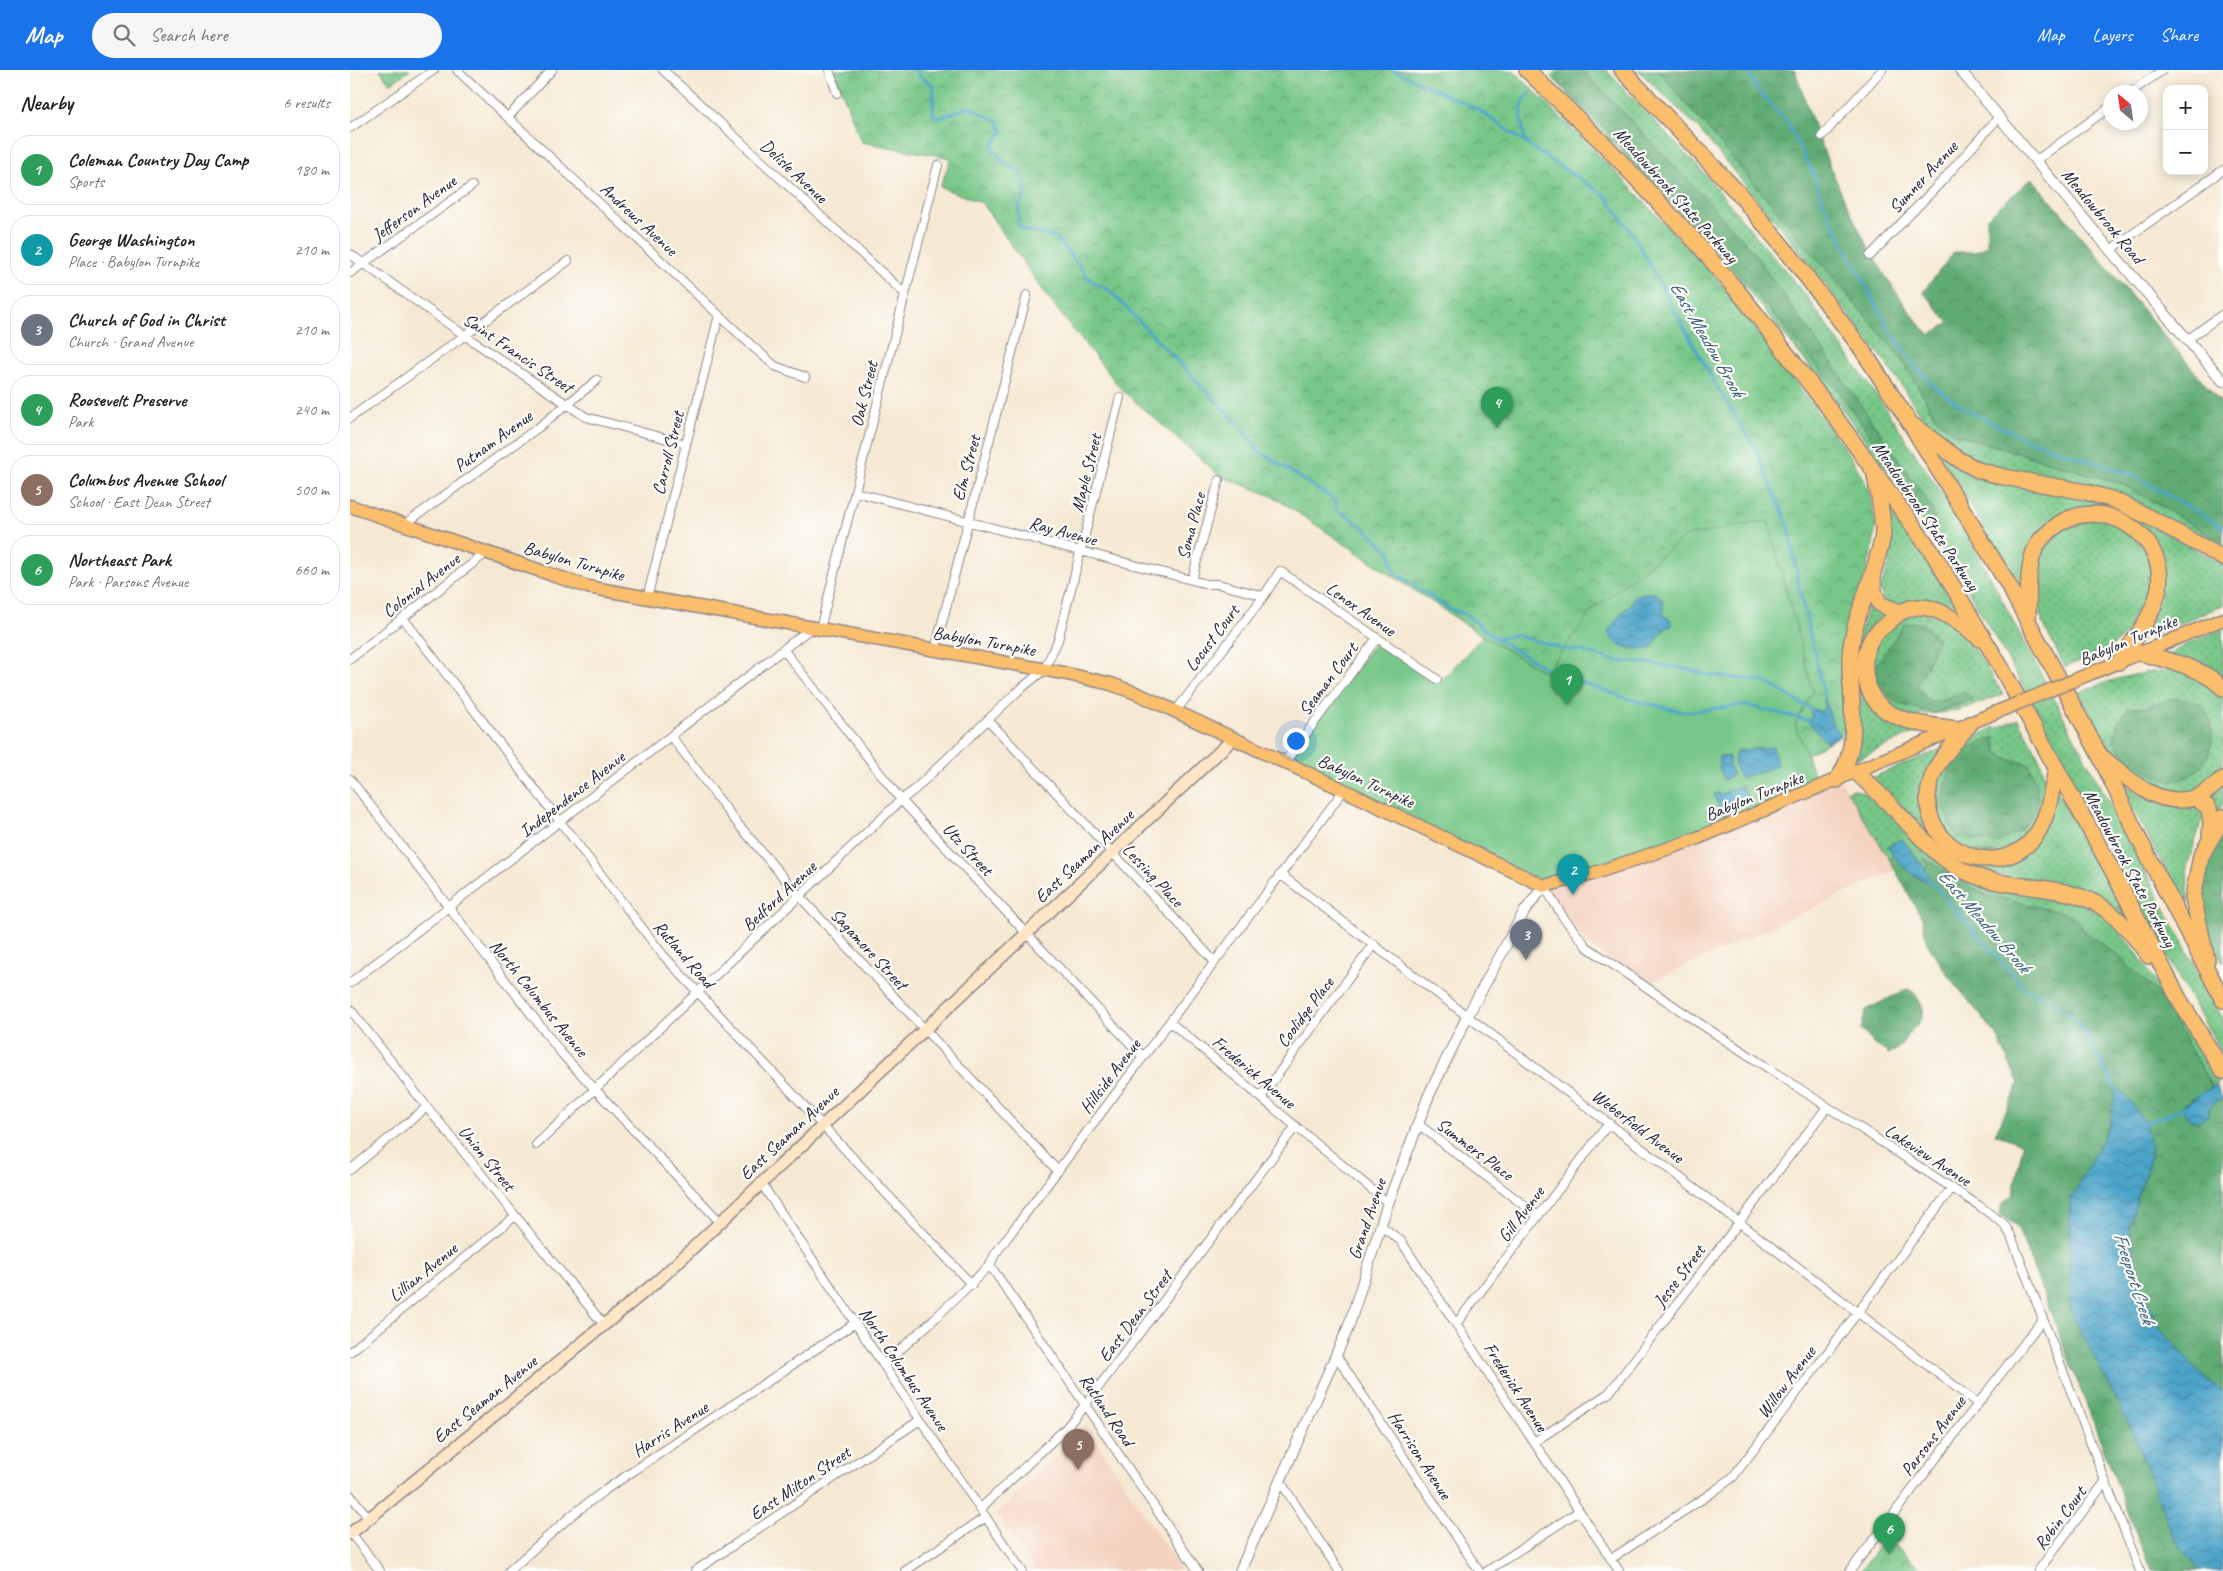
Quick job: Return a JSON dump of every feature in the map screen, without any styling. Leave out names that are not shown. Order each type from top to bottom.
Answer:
[{"type":"highway","name":"Meadowbrook State Parkway","points":[[1527,70],[1605,145],[1696,242],[1745,300],[1828,407],[1934,555],[1986,643],[2112,870],[2170,983],[2223,1071]]},
{"type":"highway","name":"Meadowbrook State Parkway","points":[[1622,70],[1728,182],[1793,259],[1861,348],[1910,423],[2028,620],[2223,1000]]},
{"type":"highway","points":[[1910,423],[1958,459],[1978,470],[2086,492],[2114,500],[2223,558]]},
{"type":"highway","points":[[1837,780],[1846,764],[1852,740],[1850,657],[1853,633],[1861,605],[1873,578],[1883,534],[1875,474]]},
{"type":"highway","points":[[2028,620],[2030,566],[2037,546],[2043,538],[2058,523],[2079,515],[2100,514],[2113,516],[2130,524],[2152,548],[2158,568],[2159,584],[2150,616],[2119,662]]},
{"type":"highway","points":[[1873,578],[1874,592],[1880,604],[1899,612]]},
{"type":"highway","points":[[1986,643],[1946,614],[1919,607],[1899,612],[1872,637],[1866,652],[1864,666],[1867,684],[1876,702],[1899,718],[1919,723],[1963,726],[1934,772],[1930,784],[1927,802],[1933,824],[1943,840],[1964,854],[1980,858],[1998,858],[2011,855],[2027,845],[2036,835],[2046,816],[2056,770]]},
{"type":"highway","points":[[2140,653],[2189,666],[2210,677],[2223,688]]},
{"type":"highway","points":[[2098,754],[2152,795],[2172,800],[2196,798],[2223,778]]},
{"type":"highway","points":[[1856,772],[1898,812],[1926,844],[1953,865],[1989,880],[2060,891],[2087,899],[2107,910],[2127,928],[2170,983]]},
{"type":"highway","points":[[2196,798],[2209,808],[2211,821],[2210,838]]},
{"type":"highway","points":[[2209,974],[2193,897],[2201,856],[2223,817]]},
{"type":"main road","name":"Babylon Turnpike","points":[[350,506],[588,587],[1044,670],[1111,684],[1234,738],[1544,886],[1589,875],[1692,840],[2223,619]]},
{"type":"main road","name":"East Seaman Avenue","points":[[350,1534],[661,1278],[1234,738]]},
{"type":"street","points":[[350,128],[434,70]]},
{"type":"street","points":[[508,117],[552,70]]},
{"type":"street","name":"Delisle Avenue","points":[[663,70],[904,293]]},
{"type":"street","points":[[829,70],[837,93]]},
{"type":"street","points":[[1822,136],[1882,70]]},
{"type":"street","name":"Meadowbrook Road","points":[[1960,70],[1998,118],[2223,381]]},
{"type":"street","points":[[2141,85],[2163,70]]},
{"type":"street","name":"Andrews Avenue","points":[[458,71],[775,366],[805,377]]},
{"type":"street","points":[[2035,161],[2103,112]]},
{"type":"street","name":"Sumner Avenue","points":[[1870,256],[1942,181],[1998,118]]},
{"type":"street","name":"Oak Street","points":[[815,629],[855,492],[938,165]]},
{"type":"street","points":[[2110,250],[2223,170]]},
{"type":"street","name":"Jefferson Avenue","points":[[350,273],[472,186]]},
{"type":"street","name":"Saint Francis Street","points":[[350,254],[464,335],[586,417],[686,444]]},
{"type":"street","points":[[350,418],[568,261]]},
{"type":"street","name":"Elm Street","points":[[935,650],[1027,294]]},
{"type":"street","points":[[2187,340],[2223,314]]},
{"type":"street","name":"Carroll Street","points":[[647,598],[720,315]]},
{"type":"street","name":"Putnam Avenue","points":[[405,524],[597,380]]},
{"type":"street","name":"Maple Street","points":[[1044,670],[1058,640],[1120,396]]},
{"type":"street","name":"Soma Place","points":[[1192,579],[1220,480]]},
{"type":"street","name":"Ray Avenue","points":[[855,492],[1264,596]]},
{"type":"street","name":"Colonial Avenue","points":[[350,659],[486,553]]},
{"type":"street","name":"Lenox Avenue","points":[[1272,582],[1280,571],[1437,679]]},
{"type":"street","name":"Locust Court","points":[[1175,712],[1264,596],[1272,582]]},
{"type":"street","name":"Rutland Road","points":[[403,618],[663,955],[972,1284]]},
{"type":"street","name":"Independence Avenue","points":[[350,983],[783,650],[815,629]]},
{"type":"street","name":"Seaman Court","points":[[1285,762],[1377,638]]},
{"type":"street","name":"Utz Street","points":[[783,650],[901,800],[1144,1057]]},
{"type":"street","name":"Bedford Avenue","points":[[536,1145],[901,800],[1044,670]]},
{"type":"street","name":"Lessing Place","points":[[988,720],[1215,962]]},
{"type":"street","name":"Sagamore Street","points":[[671,736],[733,818],[800,897],[1058,1171]]},
{"type":"street","name":"North Columbus Avenue","points":[[350,779],[562,1054],[720,1222]]},
{"type":"street","name":"Hillside Avenue","points":[[884,1364],[972,1284],[990,1265],[996,1254],[1344,790]]},
{"type":"street","name":"Weberfield Avenue","points":[[1280,874],[1977,1403]]},
{"type":"street","name":"Grand Avenue","points":[[1240,1571],[1351,1319],[1380,1225],[1436,1080],[1468,1015],[1524,912],[1544,886]]},
{"type":"street","name":"Lakeview Avenue","points":[[1544,886],[1563,918],[1587,947],[2004,1224],[2011,1236],[2140,1571]]},
{"type":"street","name":"Coolidge Place","points":[[1261,1097],[1374,944]]},
{"type":"street","name":"Union Street","points":[[350,1009],[604,1325]]},
{"type":"street","name":"Frederick Avenue","points":[[1170,1022],[1388,1203]]},
{"type":"street","points":[[350,1170],[427,1107]]},
{"type":"street","name":"Jesse Street","points":[[1534,1442],[1608,1393],[1828,1107]]},
{"type":"street","name":"Gill Avenue","points":[[1456,1324],[1609,1123]]},
{"type":"street","name":"Summers Place","points":[[1418,1124],[1538,1216]]},
{"type":"street","name":"East Dean Street","points":[[980,1509],[1065,1429],[1086,1405],[1296,1126]]},
{"type":"street","name":"North Columbus Avenue","points":[[762,1183],[1022,1571]]},
{"type":"street","name":"Willow Avenue","points":[[1611,1559],[1733,1477],[1952,1188]]},
{"type":"street","name":"Lillian Avenue","points":[[350,1352],[515,1216]]},
{"type":"street","name":"Frederick Avenue","points":[[1380,1225],[1401,1242],[1619,1571]]},
{"type":"street","name":"Rutland Road","points":[[990,1265],[1198,1571]]},
{"type":"street","name":"Parsons Avenue","points":[[1850,1571],[2042,1320]]},
{"type":"street","name":"Harris Avenue","points":[[509,1571],[572,1515],[612,1485],[856,1323]]},
{"type":"street","name":"Harrison Avenue","points":[[1336,1355],[1479,1571]]},
{"type":"street","name":"East Milton Street","points":[[695,1571],[920,1420]]},
{"type":"street","points":[[1280,1481],[1339,1571]]},
{"type":"street","name":"Robin Court","points":[[2038,1571],[2105,1482]]},
{"type":"street","points":[[350,1495],[369,1518]]},
{"type":"street","points":[[1487,1571],[1579,1511]]},
{"type":"street","points":[[905,1571],[986,1517]]},
{"type":"street","points":[[350,1534],[380,1571]]},
{"type":"shaded area","points":[[1841,780],[1896,870],[1647,984],[1588,945],[1545,887]]},
{"type":"shaded area","points":[[1086,1426],[1182,1571],[1036,1571],[997,1514]]},
{"type":"green space","points":[[380,70],[410,70],[390,84]]},
{"type":"green space","points":[[834,70],[1513,70],[1616,172],[1728,291],[1852,459],[1868,488],[1876,526],[1872,552],[1849,626],[1847,732],[1806,755],[1795,724],[1555,678],[1483,636],[1274,497],[1220,476],[1122,390],[1049,299],[982,203],[940,187],[951,158],[861,142]]},
{"type":"green space","points":[[1558,70],[1606,70],[1701,170],[1807,297],[1892,418],[1964,528],[2223,1019],[2223,1055],[2148,924],[2019,679],[1967,589],[1894,479],[1821,380],[1718,253],[1551,76]]},
{"type":"green space","points":[[1563,70],[1583,70],[1744,240],[1932,508],[1935,520],[1925,513],[1837,389],[1750,287],[1650,172],[1554,78]]},
{"type":"green space","points":[[1638,70],[1658,70],[1660,72],[1901,358],[1938,421],[1955,434],[2123,484],[2223,543],[2223,552],[2116,494],[2057,477],[1991,468],[1969,459],[1944,442],[1924,419],[1886,363],[1791,240],[1697,127]]},
{"type":"green space","points":[[1658,70],[1795,70],[1819,140],[1849,210],[1886,276],[1906,307],[1929,335],[1949,323],[1923,292],[1954,252],[1975,252],[1987,246],[1987,218],[2032,178],[2223,405],[2223,543],[2123,484],[1955,434],[1938,421],[1901,358]]},
{"type":"green space","points":[[1934,446],[1953,460],[2118,507],[2223,564],[2223,605],[2141,640],[2161,596],[2141,526],[2119,512],[2088,509],[2060,516],[2023,584],[2000,555]]},
{"type":"green space","points":[[1882,503],[1913,538],[1966,622],[1884,602],[1880,589],[1889,565],[1891,545]]},
{"type":"green space","points":[[2079,519],[2106,519],[2126,529],[2134,536],[2148,554],[2152,564],[2153,586],[2148,604],[2134,632],[2129,631],[2107,649],[2065,667],[2043,624],[2033,584],[2038,553],[2055,531]]},
{"type":"green space","points":[[1768,521],[1813,691],[1795,724],[1819,789],[1545,887],[1287,761],[1377,641],[1439,683],[1483,636],[1546,673],[1593,609],[1686,536]]},
{"type":"green space","points":[[1870,598],[1887,612],[1871,628],[1867,636],[1864,645],[1861,686],[1916,732],[1853,761],[1855,652]]},
{"type":"green space","points":[[1920,613],[1948,620],[1970,641],[2003,694],[1962,709],[1941,713],[1919,714],[1917,718],[1893,710],[1880,698],[1869,678],[1869,656],[1879,635],[1899,618]]},
{"type":"green space","points":[[1905,623],[1921,623],[1938,639],[1917,686],[1927,700],[1941,701],[1963,691],[1975,699],[1934,713],[1899,704],[1878,686],[1875,667]]},
{"type":"green space","points":[[2223,629],[2223,681],[2169,655],[2186,644]]},
{"type":"green space","points":[[2172,665],[2199,676],[2223,696],[2223,770],[2215,782],[2192,793],[2162,794],[2138,781],[2112,753],[2079,693],[2123,677],[2170,670]]},
{"type":"green space","points":[[2176,698],[2202,705],[2212,727],[2212,740],[2210,752],[2196,772],[2185,778],[2172,781],[2154,775],[2134,762],[2114,740],[2118,722],[2129,708],[2145,707]]},
{"type":"green space","points":[[2018,719],[2035,749],[2044,774],[2042,810],[2036,824],[2023,841],[1997,852],[1979,853],[1962,848],[1944,832],[1937,820],[1933,805],[1933,790],[1938,777],[1946,764],[1968,743],[1994,727],[1995,729]]},
{"type":"green space","points":[[1995,737],[1997,752],[2007,759],[2029,764],[2035,780],[2038,798],[2037,810],[2020,831],[1997,843],[1958,837],[1950,824],[1942,803],[1950,768],[1966,749]]},
{"type":"green space","points":[[1946,747],[1926,777],[1919,796],[1925,821],[1945,848],[2017,856],[2056,789],[2084,836],[2131,926],[2099,897],[1973,870],[1947,855],[1871,778]]},
{"type":"green space","points":[[2113,771],[2135,790],[2152,800],[2172,805],[2200,805],[2205,812],[2187,866],[2189,905],[2175,888]]},
{"type":"green space","points":[[2223,786],[2223,804],[2216,815],[2204,798]]},
{"type":"green space","points":[[1852,789],[1870,794],[1950,871],[2075,899],[2108,919],[2137,953],[2218,1083],[2212,1087],[2159,994],[2116,954],[2087,933],[2072,915],[1983,894],[1924,859],[1927,864],[1925,869],[1902,839],[1889,846],[1893,855],[1889,859],[1847,791]]},
{"type":"green space","points":[[2223,829],[2223,962],[2209,935],[2204,908],[2204,894],[2208,867]]},
{"type":"green space","points":[[1893,855],[1920,880],[1927,865],[1923,858],[1983,894],[2072,915],[2087,933],[2116,954],[2159,994],[2212,1087],[2182,1106],[2196,1122],[2208,1116],[2211,1107],[2223,1098],[2223,1392],[2206,1384],[2158,1326],[2135,1272],[2129,1226],[2152,1151],[2115,1087],[2111,1122],[2070,1202],[2130,1426],[2175,1540],[2200,1571],[2151,1571],[2017,1226],[2000,1215],[2001,1205],[2013,1194],[2023,1144],[1995,1134],[2019,1084],[1996,1034],[1949,977],[1927,943],[1922,918],[1889,859]]},
{"type":"green space","points":[[1907,989],[1916,995],[1922,1005],[1923,1015],[1900,1046],[1889,1054],[1873,1043],[1861,1029],[1866,1010]]},
{"type":"green space","points":[[1885,1537],[1925,1571],[1861,1571]]},
{"type":"water","points":[[1653,593],[1662,599],[1664,616],[1670,619],[1672,625],[1664,630],[1651,648],[1626,647],[1615,642],[1608,632],[1623,611],[1631,605],[1633,597],[1638,594]]},
{"type":"water","points":[[1824,696],[1832,722],[1840,736],[1827,743],[1807,720],[1812,717],[1809,707],[1822,712],[1824,709]]},
{"type":"water","points":[[1773,747],[1777,766],[1741,778],[1735,765],[1737,751]]},
{"type":"water","points":[[1719,756],[1729,757],[1729,766],[1733,775],[1724,780],[1719,768]]},
{"type":"water","points":[[1742,785],[1747,796],[1719,807],[1714,794],[1718,793],[1719,795]]},
{"type":"water","points":[[1902,839],[1925,869],[1932,883],[1919,878],[1901,864],[1888,846]]},
{"type":"water","points":[[2215,1085],[2223,1098],[2210,1107],[2208,1116],[2196,1122],[2186,1117],[2182,1106]]},
{"type":"water","name":"Freeport Creek","points":[[2115,1086],[2129,1100],[2145,1123],[2152,1151],[2129,1226],[2135,1272],[2158,1326],[2208,1382],[2223,1391],[2223,1571],[2200,1571],[2175,1540],[2131,1428],[2070,1310],[2070,1202],[2111,1122]]},
{"type":"waterway","points":[[918,70],[917,74],[934,86],[933,115],[940,118],[969,107],[999,122],[1002,132],[992,146],[1004,162],[1012,168],[1021,171],[1026,195],[1019,206],[1018,225],[1024,230],[1057,238],[1091,281],[1110,291],[1239,425],[1259,451],[1336,501],[1336,509],[1361,525],[1390,552],[1395,573],[1448,608],[1465,614],[1495,638],[1516,635],[1563,649],[1582,651],[1616,661],[1648,663],[1691,670],[1707,675],[1764,681],[1811,709]]},
{"type":"waterway","name":"East Meadow Brook","points":[[1393,70],[1479,110],[1550,160],[1605,195],[1634,236],[1713,380],[1755,448],[1789,527],[1799,587],[1825,698]]},
{"type":"waterway","points":[[1747,70],[1757,89],[1786,121],[1816,179],[1820,195],[1834,225],[1888,327],[1912,362],[1930,383],[1960,406],[2025,439],[2135,476],[2223,527]]},
{"type":"waterway","points":[[1526,143],[1521,117],[1523,104],[1530,92]]},
{"type":"waterway","points":[[1495,638],[1554,673],[1632,700],[1685,712],[1744,705],[1811,721]]},
{"type":"waterway","name":"East Meadow Brook","points":[[1929,880],[2024,988],[2055,1002],[2082,1027],[2116,1090]]},
{"type":"waterway","points":[[2145,1123],[2186,1107]]},
{"type":"place","name":"Roosevelt Preserve","points":[[1497,428]]},
{"type":"place","name":"Coleman Country Day Camp","points":[[1567,705]]},
{"type":"place","name":"George Washington","points":[[1573,895]]},
{"type":"place","name":"Church of God in Christ","points":[[1526,960]]},
{"type":"place","name":"Columbus Avenue School","points":[[1078,1470]]},
{"type":"place","name":"Northeast Park","points":[[1889,1554]]}]
